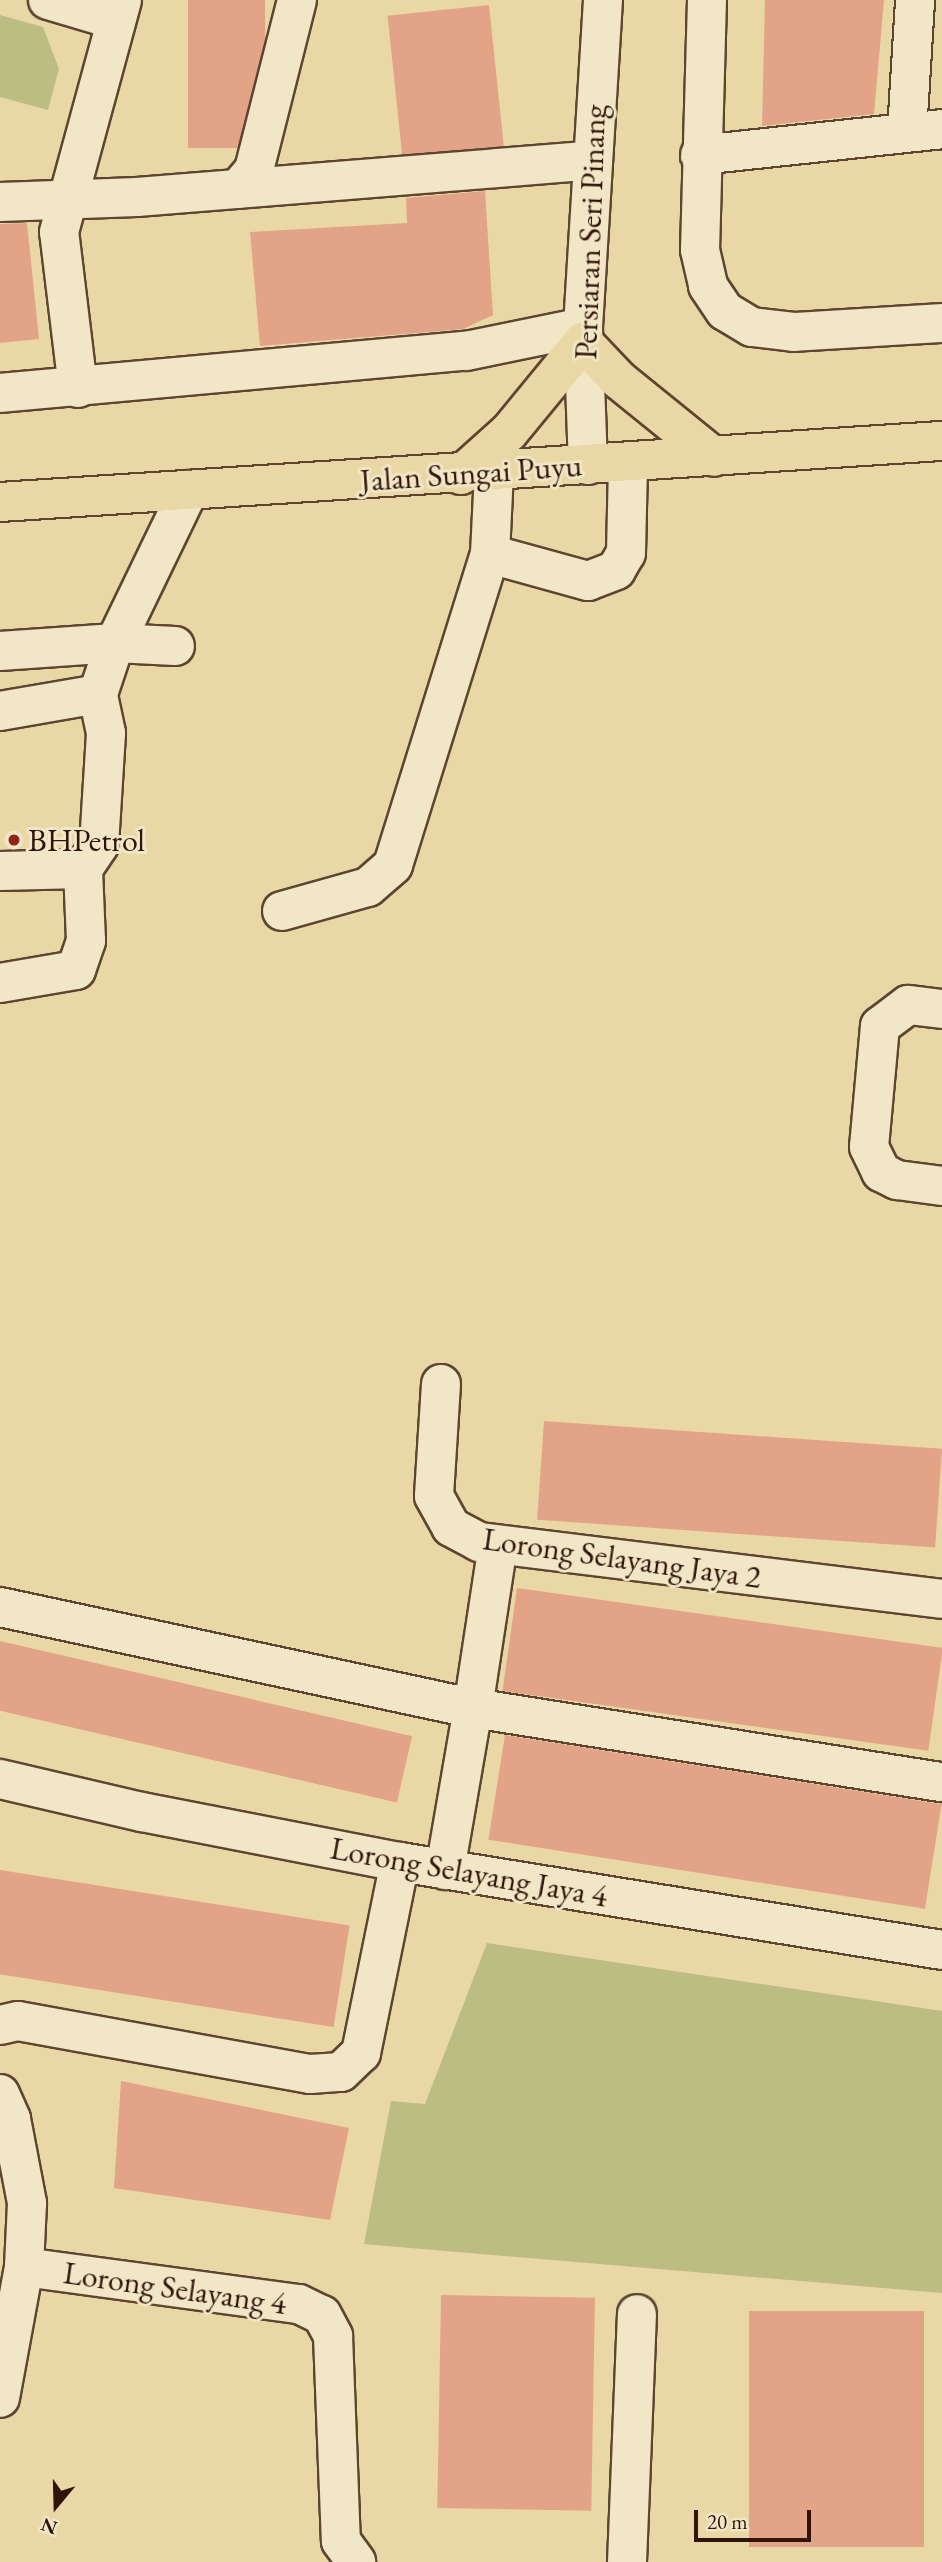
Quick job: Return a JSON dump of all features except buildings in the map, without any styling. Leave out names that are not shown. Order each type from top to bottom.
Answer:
[{"type":"main road","points":[[477,474],[583,335],[619,380],[714,457]]},
{"type":"main road","name":"Jalan Sungai Puyu","points":[[0,502],[477,474],[942,441]]},
{"type":"street","points":[[48,0],[119,10],[64,198],[59,232],[78,388]]},
{"type":"street","points":[[238,189],[254,170],[297,0]]},
{"type":"street","name":"Persiaran Seri Pinang","points":[[588,465],[583,335],[589,161],[603,0]]},
{"type":"street","points":[[707,0],[699,250],[708,286],[724,311],[752,327],[794,332],[942,323]]},
{"type":"street","points":[[700,155],[925,130],[915,0]]},
{"type":"street","points":[[0,202],[238,189],[589,161]]},
{"type":"street","points":[[0,393],[466,351],[583,335]]},
{"type":"street","points":[[489,554],[588,581],[616,570],[626,553],[628,463]]},
{"type":"street","points":[[282,911],[368,887],[393,865],[489,554],[477,474]]},
{"type":"street","points":[[0,983],[76,970],[86,941],[83,869],[99,845],[106,733],[98,694],[115,643],[189,490]]},
{"type":"street","points":[[0,651],[115,643],[175,646]]},
{"type":"street","points":[[0,711],[98,694]]},
{"type":"street","points":[[0,871],[83,869]]},
{"type":"street","points":[[942,1009],[908,1005],[880,1026],[869,1147],[881,1172],[897,1181],[942,1185]]},
{"type":"street","name":"Lorong Selayang Jaya 2","points":[[441,1384],[433,1496],[451,1527],[479,1542],[942,1599]]},
{"type":"street","points":[[445,1870],[498,1545]]},
{"type":"street","points":[[0,1607],[473,1708],[942,1782]]},
{"type":"street","name":"Lorong Selayang Jaya 4","points":[[0,1779],[142,1812],[400,1862],[942,1950]]},
{"type":"street","points":[[0,2025],[18,2021],[310,2074],[341,2073],[361,2053],[400,1862]]},
{"type":"street","points":[[0,2094],[11,2119],[27,2203],[24,2267],[5,2349],[0,2398]]},
{"type":"street","name":"Lorong Selayang 4","points":[[24,2267],[299,2304],[322,2315],[333,2336],[341,2541],[356,2562]]},
{"type":"street","points":[[627,2562],[637,2314]]},
{"type":"green space","points":[[0,15],[43,27],[59,69],[48,110],[0,97]]},
{"type":"green space","points":[[487,1943],[942,2011],[942,2293],[364,2244],[391,2101],[425,2104]]},
{"type":"place","name":"BHPetrol","points":[[14,840]]}]
